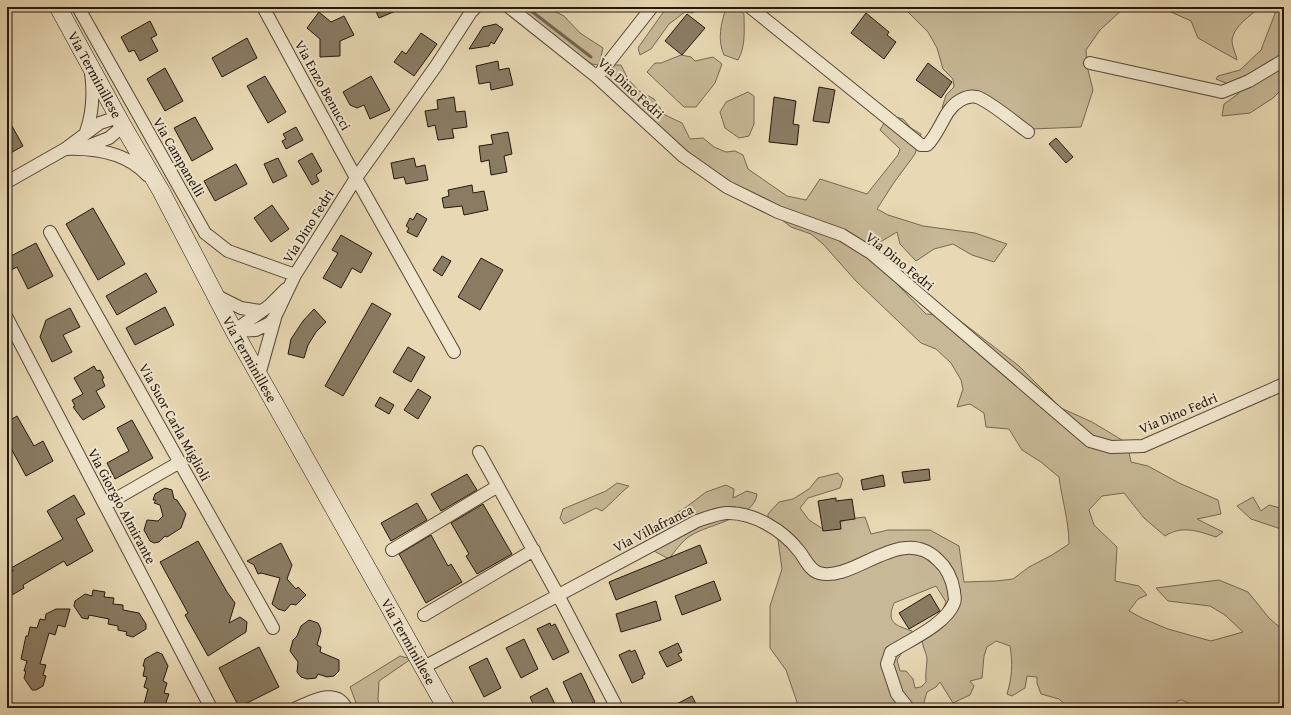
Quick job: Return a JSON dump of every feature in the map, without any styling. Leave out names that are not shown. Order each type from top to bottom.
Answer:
[{"type":"main road","name":"Via Terminillese","points":[[58,7],[121,122],[161,190],[234,331],[446,708]]},
{"type":"street","name":"Via Campanelli","points":[[78,7],[205,233],[228,251],[293,280]]},
{"type":"street","name":"Via Dino Fedri","points":[[234,331],[256,330],[270,323],[276,315],[293,280],[356,178],[436,66],[471,12],[476,7]]},
{"type":"street","name":"Via Dino Fedri","points":[[509,7],[597,76],[683,156],[727,187],[778,212],[842,235],[871,253],[1090,441],[1111,447],[1143,446],[1284,384]]},
{"type":"street","points":[[597,76],[652,7]]},
{"type":"street","points":[[750,7],[921,145],[927,145],[932,141],[950,109],[959,100],[968,97],[976,97],[986,102],[1028,132]]},
{"type":"street","name":"Via Enzo Benucci","points":[[267,8],[356,178],[454,352]]},
{"type":"street","points":[[1090,63],[1222,92],[1249,81],[1284,60]]},
{"type":"street","points":[[86,132],[93,105],[93,88],[90,64]]},
{"type":"street","points":[[7,182],[65,149],[100,123],[121,122]]},
{"type":"street","points":[[83,148],[109,138],[121,122]]},
{"type":"street","points":[[65,149],[83,148],[101,151],[129,161],[139,167],[161,190]]},
{"type":"street","name":"Via Suor Carla Miglioli","points":[[50,232],[273,628]]},
{"type":"street","name":"Via Dino Fedri","points":[[234,331],[269,306],[293,280]]},
{"type":"street","points":[[215,295],[241,308],[260,311]]},
{"type":"street","name":"Via Dino Fedri","points":[[259,375],[268,338],[276,315]]},
{"type":"street","name":"Via Giorgio Almirante","points":[[7,318],[211,708]]},
{"type":"street","points":[[480,452],[534,550],[617,708]]},
{"type":"street","points":[[105,505],[180,462]]},
{"type":"street","points":[[392,550],[498,486]]},
{"type":"street","name":"Via Villafranca","points":[[424,667],[696,521],[725,513],[758,519],[776,529],[793,544],[811,569],[819,573],[837,574],[876,556],[903,549],[917,549],[925,551],[932,554],[941,562],[952,580],[955,602],[946,618],[891,652],[886,664],[897,694],[908,708]]},
{"type":"street","points":[[424,615],[534,550]]},
{"type":"street","points":[[296,708],[329,696],[338,699],[346,708]]},
{"type":"shaded area","points":[[509,7],[546,7],[564,16],[580,33],[603,48],[599,65],[592,64]]},
{"type":"shaded area","points":[[667,7],[693,7],[695,9],[693,13],[685,12],[669,24],[651,49],[640,55],[638,48]]},
{"type":"shaded area","points":[[737,7],[744,14],[743,44],[741,55],[738,60],[724,55],[720,37],[721,26],[726,8]]},
{"type":"shaded area","points":[[903,7],[1125,7],[1100,30],[1086,50],[1087,66],[1093,90],[1081,127],[1032,129],[981,96],[942,108],[946,95],[954,87],[953,79],[943,69],[937,48],[928,32]]},
{"type":"shaded area","points":[[1160,7],[1261,7],[1243,21],[1233,36],[1232,43],[1237,60],[1198,38],[1191,21]]},
{"type":"shaded area","points":[[1267,7],[1284,7],[1284,87],[1273,98],[1250,113],[1222,116],[1224,104],[1238,94],[1243,83],[1228,84],[1216,79],[1218,76],[1240,70],[1261,50],[1276,11]]},
{"type":"shaded area","points":[[681,55],[691,57],[695,61],[713,57],[722,64],[715,83],[696,107],[684,107],[647,72],[655,63],[661,63]]},
{"type":"shaded area","points":[[613,65],[621,65],[628,79],[639,91],[654,99],[665,115],[682,123],[690,139],[703,138],[714,147],[726,152],[735,151],[743,155],[748,169],[787,196],[806,200],[820,179],[867,194],[898,155],[900,149],[880,130],[889,115],[903,119],[911,128],[921,134],[915,154],[877,209],[888,215],[923,226],[975,233],[1007,244],[994,262],[972,255],[953,244],[934,249],[916,261],[900,244],[897,232],[865,251],[926,314],[954,316],[1019,366],[1061,408],[1092,422],[1127,443],[1131,462],[1148,466],[1179,483],[1218,500],[1221,514],[1197,519],[1223,532],[1216,537],[1190,530],[1178,531],[1165,536],[1144,518],[1124,493],[1102,496],[1089,510],[1094,525],[1117,547],[1115,581],[1139,586],[1147,595],[1138,599],[1129,611],[1144,619],[1168,629],[1211,641],[1243,632],[1225,615],[1210,606],[1168,601],[1156,588],[1219,580],[1248,592],[1269,618],[1284,631],[1284,708],[1199,708],[1182,700],[1177,701],[1177,708],[1154,708],[1150,703],[1129,708],[1091,708],[1089,706],[1069,708],[1059,699],[1041,694],[1037,683],[1037,677],[1027,676],[1025,688],[1012,696],[1007,694],[1012,670],[1010,646],[996,641],[987,647],[984,656],[982,678],[970,681],[974,686],[970,695],[953,703],[940,682],[936,687],[927,692],[924,702],[929,708],[799,708],[786,670],[770,648],[770,606],[782,569],[778,540],[768,521],[768,514],[779,502],[793,499],[809,489],[818,478],[838,473],[843,479],[840,488],[808,498],[800,508],[809,520],[823,529],[848,519],[865,517],[871,534],[888,530],[930,530],[959,546],[964,582],[996,581],[1013,579],[1029,567],[1069,544],[1067,519],[1059,477],[1041,462],[1022,450],[1009,429],[986,427],[984,413],[970,404],[957,407],[963,389],[961,380],[951,363],[936,349],[921,343],[856,281],[823,244],[811,234],[791,227],[763,205],[731,185],[707,181],[603,80]],"holes":[[[936,586],[946,602],[941,614],[922,639],[927,658],[926,682],[921,687],[915,688],[913,679],[906,671],[900,671],[897,660],[907,645],[912,631],[897,625],[892,619],[891,615],[894,603]]]},
{"type":"shaded area","points":[[748,92],[754,96],[754,124],[749,136],[739,138],[725,128],[720,112],[726,102]]},
{"type":"shaded area","points":[[617,483],[629,486],[602,511],[596,508],[564,524],[560,518],[563,509],[606,491]]},
{"type":"shaded area","points":[[726,485],[734,489],[733,498],[747,491],[757,494],[754,502],[740,515],[687,538],[681,543],[669,559],[654,551],[657,531],[674,514],[685,508],[706,492]]},
{"type":"shaded area","points":[[1253,497],[1261,511],[1269,505],[1284,509],[1284,530],[1251,519],[1237,506]]},
{"type":"shaded area","points":[[400,656],[411,659],[379,681],[378,700],[381,708],[358,708],[350,687]]},
{"type":"building","points":[[374,7],[405,7],[379,18]]},
{"type":"building","points":[[319,12],[331,22],[344,16],[354,35],[340,41],[340,56],[320,57],[320,39],[307,28]]},
{"type":"building","points":[[866,13],[889,32],[887,35],[896,42],[884,59],[851,33]]},
{"type":"building","points":[[687,14],[705,28],[682,55],[665,41]]},
{"type":"building","points":[[150,21],[157,35],[151,38],[158,51],[140,61],[134,50],[129,52],[121,37]]},
{"type":"building","points":[[496,24],[503,29],[494,44],[491,42],[489,46],[469,49],[483,27]]},
{"type":"building","points":[[421,33],[437,44],[414,76],[394,62],[402,51],[406,54]]},
{"type":"building","points":[[247,38],[257,58],[222,77],[212,58]]},
{"type":"building","points":[[498,61],[499,70],[509,68],[513,85],[491,90],[490,82],[479,84],[476,66]]},
{"type":"building","points":[[928,63],[952,82],[941,98],[916,80]]},
{"type":"building","points":[[165,68],[183,101],[165,111],[147,79]]},
{"type":"building","points":[[265,76],[286,112],[268,123],[247,86]]},
{"type":"building","points":[[371,76],[390,110],[370,119],[364,105],[357,108],[350,105],[343,92]]},
{"type":"building","points":[[819,87],[835,90],[829,123],[813,121]]},
{"type":"building","points":[[454,97],[456,112],[465,111],[467,127],[452,129],[454,138],[438,140],[435,125],[428,127],[425,111],[438,109],[437,100]]},
{"type":"building","points":[[774,97],[796,101],[793,124],[799,125],[797,145],[769,142]]},
{"type":"building","points":[[7,117],[23,146],[7,155]]},
{"type":"building","points":[[195,117],[213,149],[192,161],[174,128]]},
{"type":"building","points":[[296,127],[303,140],[286,149],[282,141],[286,139],[283,134]]},
{"type":"building","points":[[508,132],[512,154],[504,156],[507,172],[491,175],[489,160],[481,162],[479,146],[493,144],[491,135]]},
{"type":"building","points":[[1056,138],[1073,157],[1066,163],[1049,144]]},
{"type":"building","points":[[312,153],[322,171],[316,175],[319,181],[312,185],[298,161]]},
{"type":"building","points":[[278,158],[287,176],[273,183],[264,164]]},
{"type":"building","points":[[414,158],[416,167],[425,165],[428,180],[406,184],[404,177],[394,179],[391,163]]},
{"type":"building","points":[[236,164],[247,184],[215,201],[204,181]]},
{"type":"building","points":[[472,185],[473,193],[484,191],[488,210],[464,215],[462,206],[444,208],[442,198],[449,196],[448,190]]},
{"type":"building","points":[[272,205],[289,229],[271,242],[254,218]]},
{"type":"building","points":[[93,208],[125,264],[98,280],[66,224]]},
{"type":"building","points":[[417,213],[427,219],[417,237],[407,232],[409,228],[406,226],[410,218],[413,220]]},
{"type":"building","points":[[341,235],[372,253],[361,273],[352,268],[341,288],[323,278],[338,253],[332,250]]},
{"type":"building","points":[[36,243],[53,276],[28,289],[17,267],[7,272],[7,258]]},
{"type":"building","points":[[442,256],[451,261],[442,276],[433,270]]},
{"type":"building","points":[[481,258],[503,270],[480,310],[458,297]]},
{"type":"building","points":[[146,273],[157,292],[117,315],[106,296]]},
{"type":"building","points":[[372,303],[391,314],[343,396],[325,386]]},
{"type":"building","points":[[165,307],[174,325],[135,345],[126,328]]},
{"type":"building","points":[[70,308],[80,327],[63,335],[72,352],[52,362],[40,337],[46,320]]},
{"type":"building","points":[[314,309],[326,322],[316,332],[308,345],[304,358],[288,354],[291,339],[303,321]]},
{"type":"building","points":[[408,347],[425,357],[411,382],[393,372]]},
{"type":"building","points":[[94,366],[97,371],[100,370],[104,378],[102,379],[105,386],[96,391],[105,407],[83,420],[73,407],[75,406],[72,400],[83,394],[74,378]]},
{"type":"building","points":[[418,389],[431,397],[418,419],[404,410]]},
{"type":"building","points":[[380,397],[394,405],[389,414],[375,406]]},
{"type":"building","points":[[17,416],[34,446],[43,441],[53,461],[26,476],[7,441],[7,422]]},
{"type":"building","points":[[132,420],[153,458],[115,479],[107,463],[129,451],[117,428]]},
{"type":"building","points":[[929,469],[930,480],[904,483],[902,472]]},
{"type":"building","points":[[467,474],[477,490],[441,511],[431,494]]},
{"type":"building","points":[[883,475],[885,486],[863,490],[861,480]]},
{"type":"building","points":[[165,488],[172,490],[174,499],[177,500],[186,514],[181,528],[167,537],[165,536],[159,542],[154,543],[150,541],[144,530],[147,520],[158,521],[163,516],[160,505],[154,503],[156,500],[153,500],[155,494]]},
{"type":"building","points":[[74,495],[85,514],[76,519],[93,551],[67,566],[64,561],[23,585],[24,588],[7,598],[7,575],[13,571],[11,568],[63,539],[47,511]]},
{"type":"building","points":[[836,498],[836,501],[852,499],[855,519],[840,521],[841,529],[823,531],[818,501]]},
{"type":"building","points":[[417,503],[427,520],[391,541],[381,523]]},
{"type":"building","points":[[483,504],[512,554],[477,574],[466,556],[469,554],[451,523]]},
{"type":"building","points":[[431,535],[448,566],[451,564],[462,582],[426,603],[399,554]]},
{"type":"building","points":[[198,541],[227,592],[235,603],[229,623],[240,617],[247,622],[246,632],[208,656],[185,615],[188,613],[160,562]]},
{"type":"building","points":[[281,543],[292,565],[287,579],[296,589],[298,587],[306,595],[296,605],[291,604],[285,611],[278,609],[272,604],[280,578],[261,573],[258,574],[254,565],[247,561]]},
{"type":"building","points":[[700,545],[707,563],[616,600],[609,582]]},
{"type":"building","points":[[714,581],[721,600],[682,615],[675,596]]},
{"type":"building","points":[[93,590],[105,592],[104,597],[114,598],[113,604],[123,605],[123,610],[139,613],[146,624],[146,629],[133,637],[126,635],[127,632],[118,630],[118,626],[108,624],[109,619],[89,615],[88,619],[82,618],[74,606],[75,601],[85,594],[92,596]]},
{"type":"building","points":[[930,594],[940,611],[909,629],[899,613]]},
{"type":"building","points":[[656,601],[661,620],[621,632],[616,614]]},
{"type":"building","points":[[56,609],[70,609],[65,627],[58,625],[55,635],[49,633],[40,664],[46,665],[43,675],[46,676],[43,686],[36,690],[32,690],[24,678],[26,671],[24,671],[27,661],[21,659],[26,636],[28,636],[30,627],[37,628],[40,619],[45,620],[46,614]]},
{"type":"building","points":[[309,620],[318,623],[320,627],[321,631],[317,645],[321,647],[320,652],[339,660],[339,671],[334,676],[327,677],[318,674],[316,678],[307,679],[301,677],[297,672],[298,662],[290,651],[293,640],[297,636],[301,626]]},
{"type":"building","points":[[550,623],[551,626],[555,624],[569,652],[553,660],[537,629]]},
{"type":"building","points":[[524,639],[538,669],[521,678],[506,648]]},
{"type":"building","points":[[678,643],[682,652],[678,654],[682,660],[667,667],[659,652]]},
{"type":"building","points":[[259,647],[279,687],[239,707],[219,668]]},
{"type":"building","points":[[630,650],[631,652],[635,650],[645,674],[642,676],[643,678],[632,683],[619,655]]},
{"type":"building","points":[[157,652],[162,654],[168,666],[163,681],[167,683],[164,693],[169,694],[164,708],[143,708],[148,689],[144,687],[147,677],[143,676],[145,667],[143,666],[145,659]]},
{"type":"building","points":[[487,658],[501,688],[484,697],[469,667]]},
{"type":"building","points":[[581,673],[595,702],[582,708],[575,708],[563,682]]},
{"type":"building","points":[[547,688],[557,708],[535,708],[530,697]]},
{"type":"building","points":[[692,696],[698,708],[669,708]]},
{"type":"waterway","points":[[526,7],[591,57]]}]
